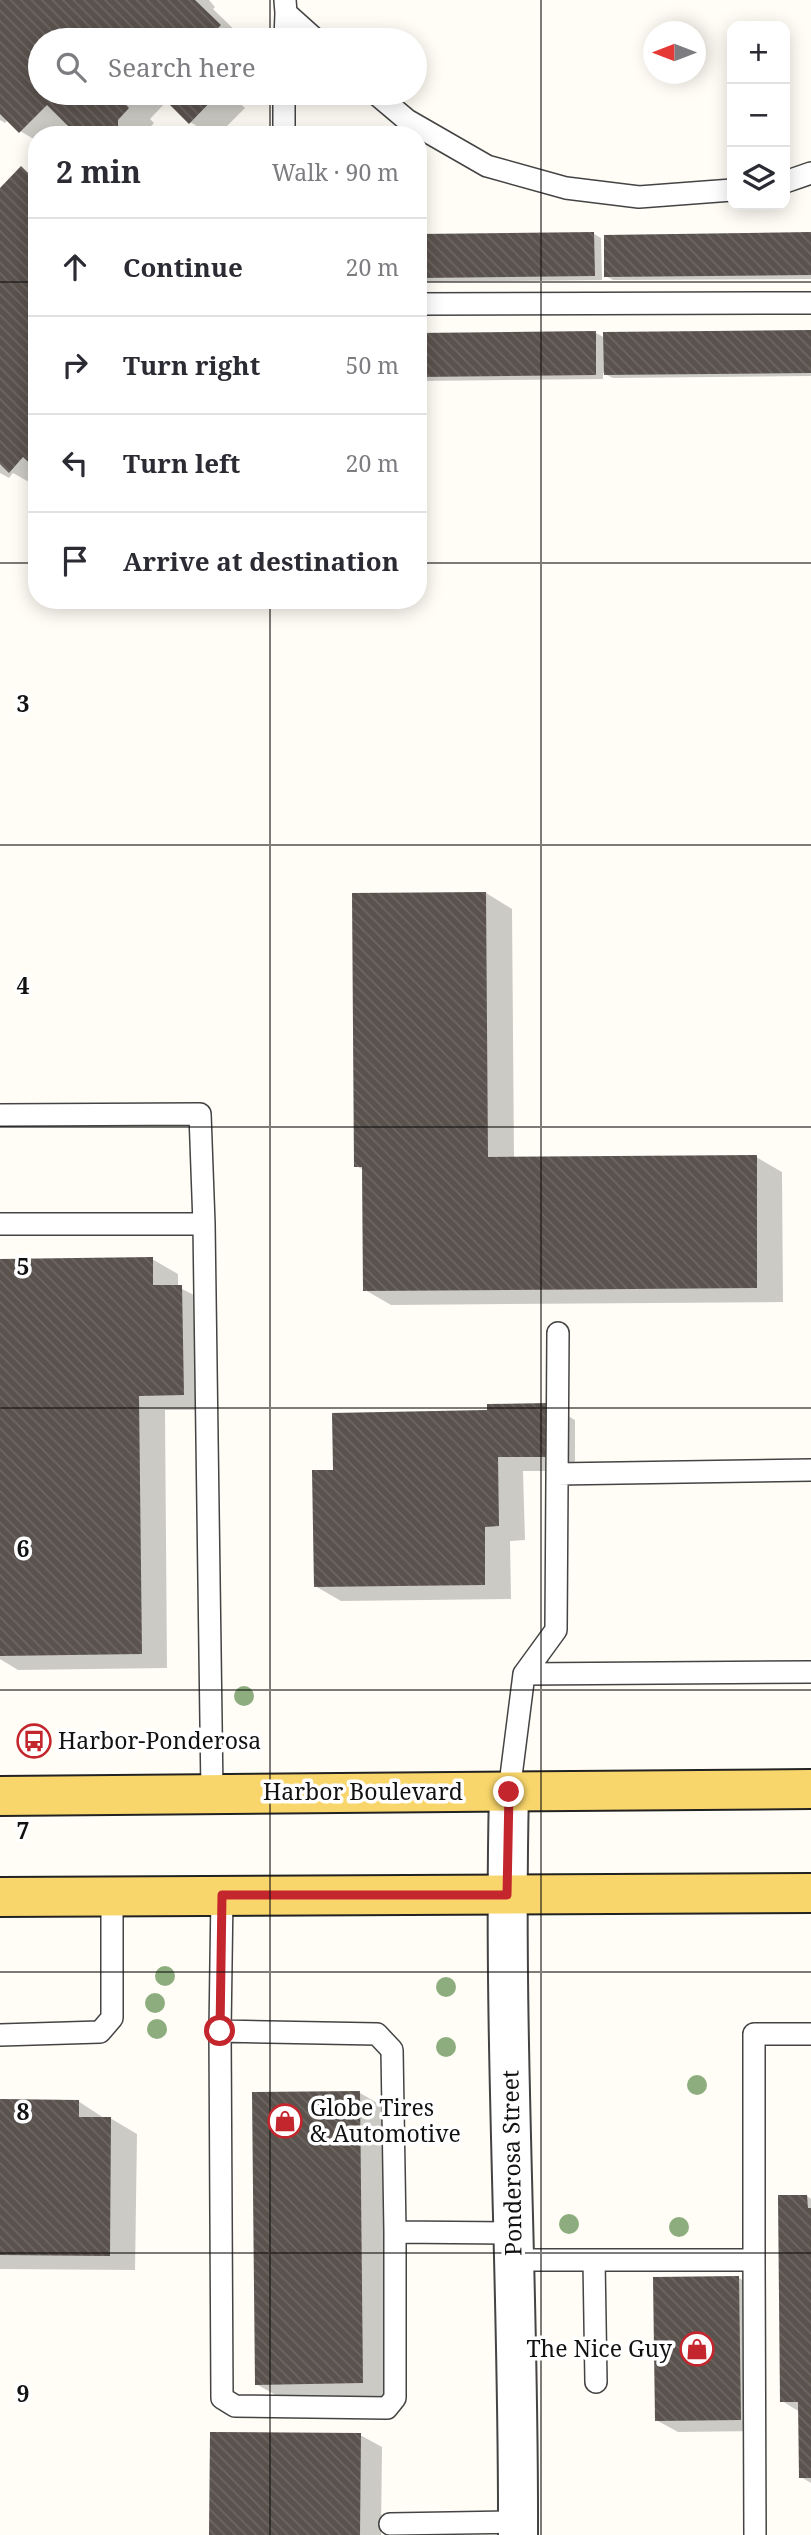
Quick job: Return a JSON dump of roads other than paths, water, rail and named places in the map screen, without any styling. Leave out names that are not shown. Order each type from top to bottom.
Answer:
[{"type":"main road","name":"Harbor Boulevard","points":[[0,1796],[811,1789]]},
{"type":"main road","points":[[0,1897],[811,1893]]},
{"type":"street","name":"Ponderosa Street","points":[[509,1792],[507,1895],[518,2528]]},
{"type":"lane","points":[[285,6],[285,28]]},
{"type":"lane","points":[[285,6],[305,28]]},
{"type":"lane","points":[[284,105],[284,126]]},
{"type":"lane","points":[[389,105],[417,126]]},
{"type":"lane","points":[[427,132],[487,166],[566,188],[639,197],[727,190]]},
{"type":"lane","points":[[790,180],[811,173]]},
{"type":"lane","points":[[427,304],[811,303]]},
{"type":"lane","points":[[0,1115],[200,1114],[212,1793]]},
{"type":"lane","points":[[0,1224],[204,1224]]},
{"type":"lane","points":[[509,1792],[524,1674],[556,1630],[558,1332]]},
{"type":"lane","points":[[557,1475],[811,1470]]},
{"type":"lane","points":[[524,1674],[811,1672]]},
{"type":"lane","points":[[220,2031],[377,2034],[392,2050],[395,2398],[387,2408],[235,2406],[222,2398],[220,2031],[222,1895]]},
{"type":"lane","points":[[0,2035],[100,2032],[112,2018],[112,1896]]},
{"type":"lane","points":[[755,2535],[754,2034],[811,2034]]},
{"type":"lane","points":[[395,2232],[594,2260],[754,2260]]},
{"type":"lane","points":[[594,2260],[596,2382]]},
{"type":"lane","points":[[390,2524],[518,2528]]},
{"type":"place","name":"Harbor-Ponderosa","points":[[34,1741]]},
{"type":"place","name":"Globe Tires & Automotive","points":[[285,2121]]},
{"type":"place","name":"The Nice Guy","points":[[697,2349]]}]
